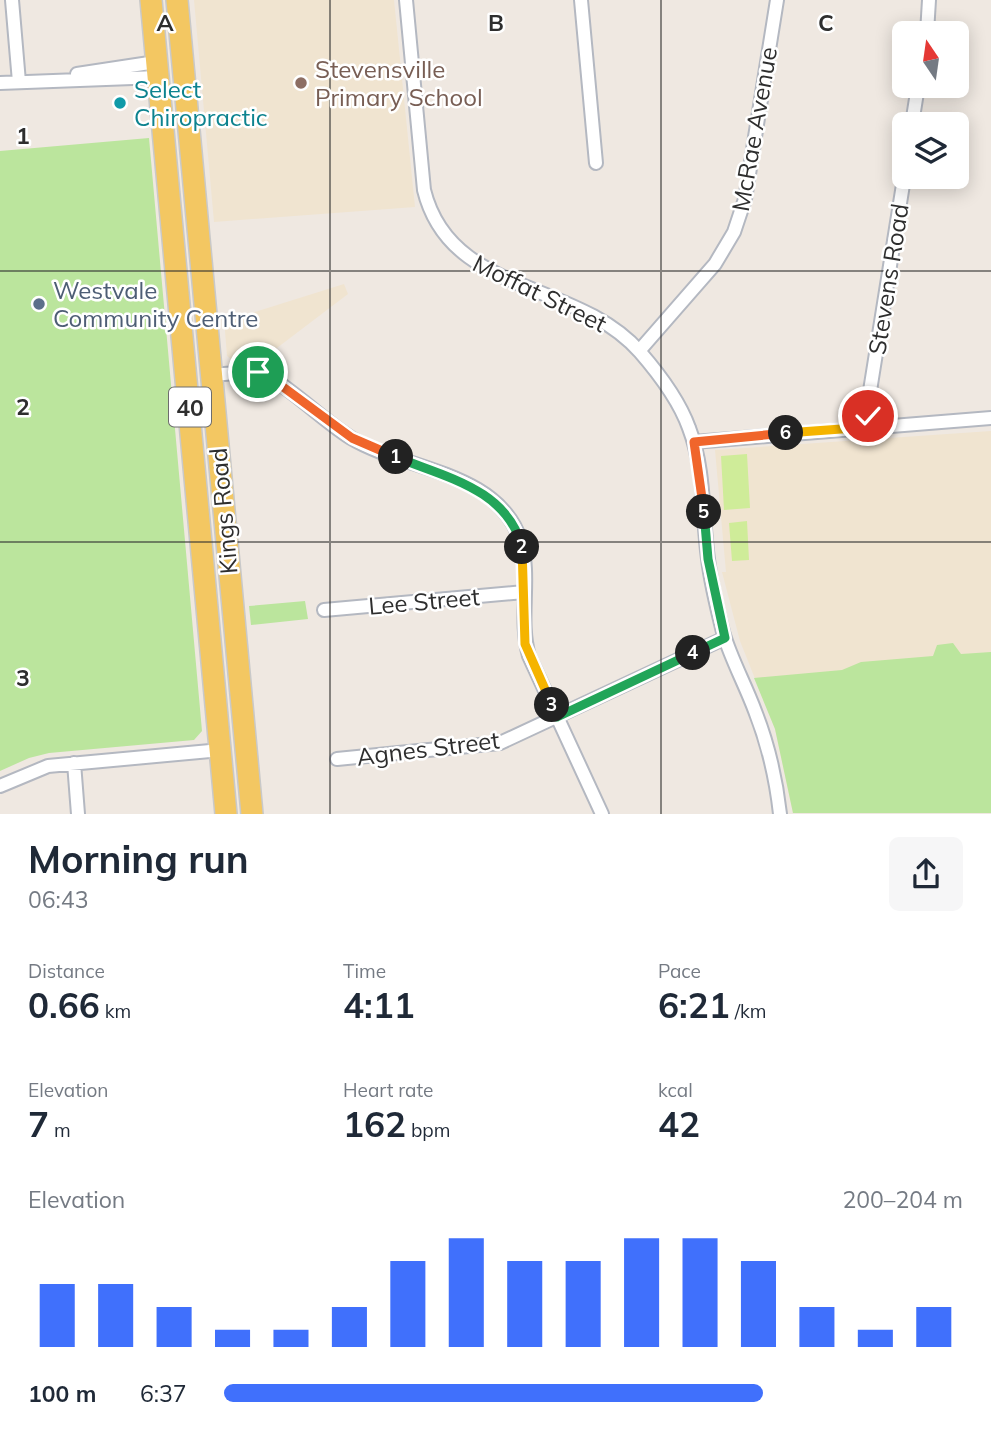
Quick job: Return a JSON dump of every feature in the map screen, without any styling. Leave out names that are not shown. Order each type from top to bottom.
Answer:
[{"type":"main road","name":"Kings Road","points":[[151,0],[226,814]]},
{"type":"main road","name":"Kings Road","points":[[177,0],[252,814]]},
{"type":"main road","points":[[158,69],[183,64]]},
{"type":"main road","points":[[187,378],[211,375]]},
{"type":"main road","points":[[221,750],[246,747]]},
{"type":"street","points":[[12,0],[19,82]]},
{"type":"street","name":"Moffat Street","points":[[406,0],[424,190],[430,213],[441,232],[468,260],[588,312],[639,351],[674,397],[694,442],[701,480],[708,559],[725,638],[764,736],[780,814]]},
{"type":"street","points":[[581,0],[596,163]]},
{"type":"street","name":"McRae Avenue","points":[[639,351],[715,264],[734,232],[747,189],[777,0]]},
{"type":"street","points":[[928,21],[929,0]]},
{"type":"street","points":[[0,83],[158,69]]},
{"type":"street","name":"Stevens Road","points":[[869,427],[869,397],[902,189]]},
{"type":"street","points":[[211,375],[250,372],[265,374],[352,438],[482,492],[500,506],[515,527],[522,550],[525,644],[602,814]]},
{"type":"street","points":[[694,442],[991,418]]},
{"type":"street","name":"Lee Street","points":[[324,610],[524,592]]},
{"type":"street","name":"Agnes Street","points":[[337,759],[489,745],[509,740],[725,638]]},
{"type":"street","points":[[0,786],[32,770],[74,763],[221,750]]},
{"type":"street","points":[[74,763],[78,814]]},
{"type":"shaded area","name":"Stevensville Primary School","points":[[194,0],[394,0],[415,207],[214,222]]},
{"type":"shaded area","points":[[344,284],[348,294],[265,357],[232,360],[227,356],[224,318],[239,317]]},
{"type":"shaded area","points":[[991,431],[991,813],[793,813],[775,729],[740,641],[722,572],[726,572],[715,450]]},
{"type":"green space","points":[[149,138],[202,731],[194,740],[49,753],[29,758],[0,771],[0,151]]},
{"type":"green space","points":[[747,454],[750,508],[724,510],[721,456]]},
{"type":"green space","points":[[747,521],[749,560],[732,561],[729,523]]},
{"type":"green space","points":[[305,601],[308,619],[251,625],[249,606]]},
{"type":"green space","points":[[953,643],[961,654],[991,652],[991,813],[793,813],[775,729],[754,678],[842,670],[861,662],[933,656],[937,645]]},
{"type":"place","name":"Stevensville Primary School","points":[[301,83]]},
{"type":"place","name":"Select Chiropractic","points":[[120,103]]},
{"type":"place","name":"Westvale Community Centre","points":[[39,304]]},
{"type":"route","points":[[258,372],[271,378],[334,426],[366,446],[473,487],[500,506],[515,527],[522,550],[525,644],[557,717],[725,638],[708,559],[700,470],[694,442],[715,438],[869,427],[868,416]]}]
